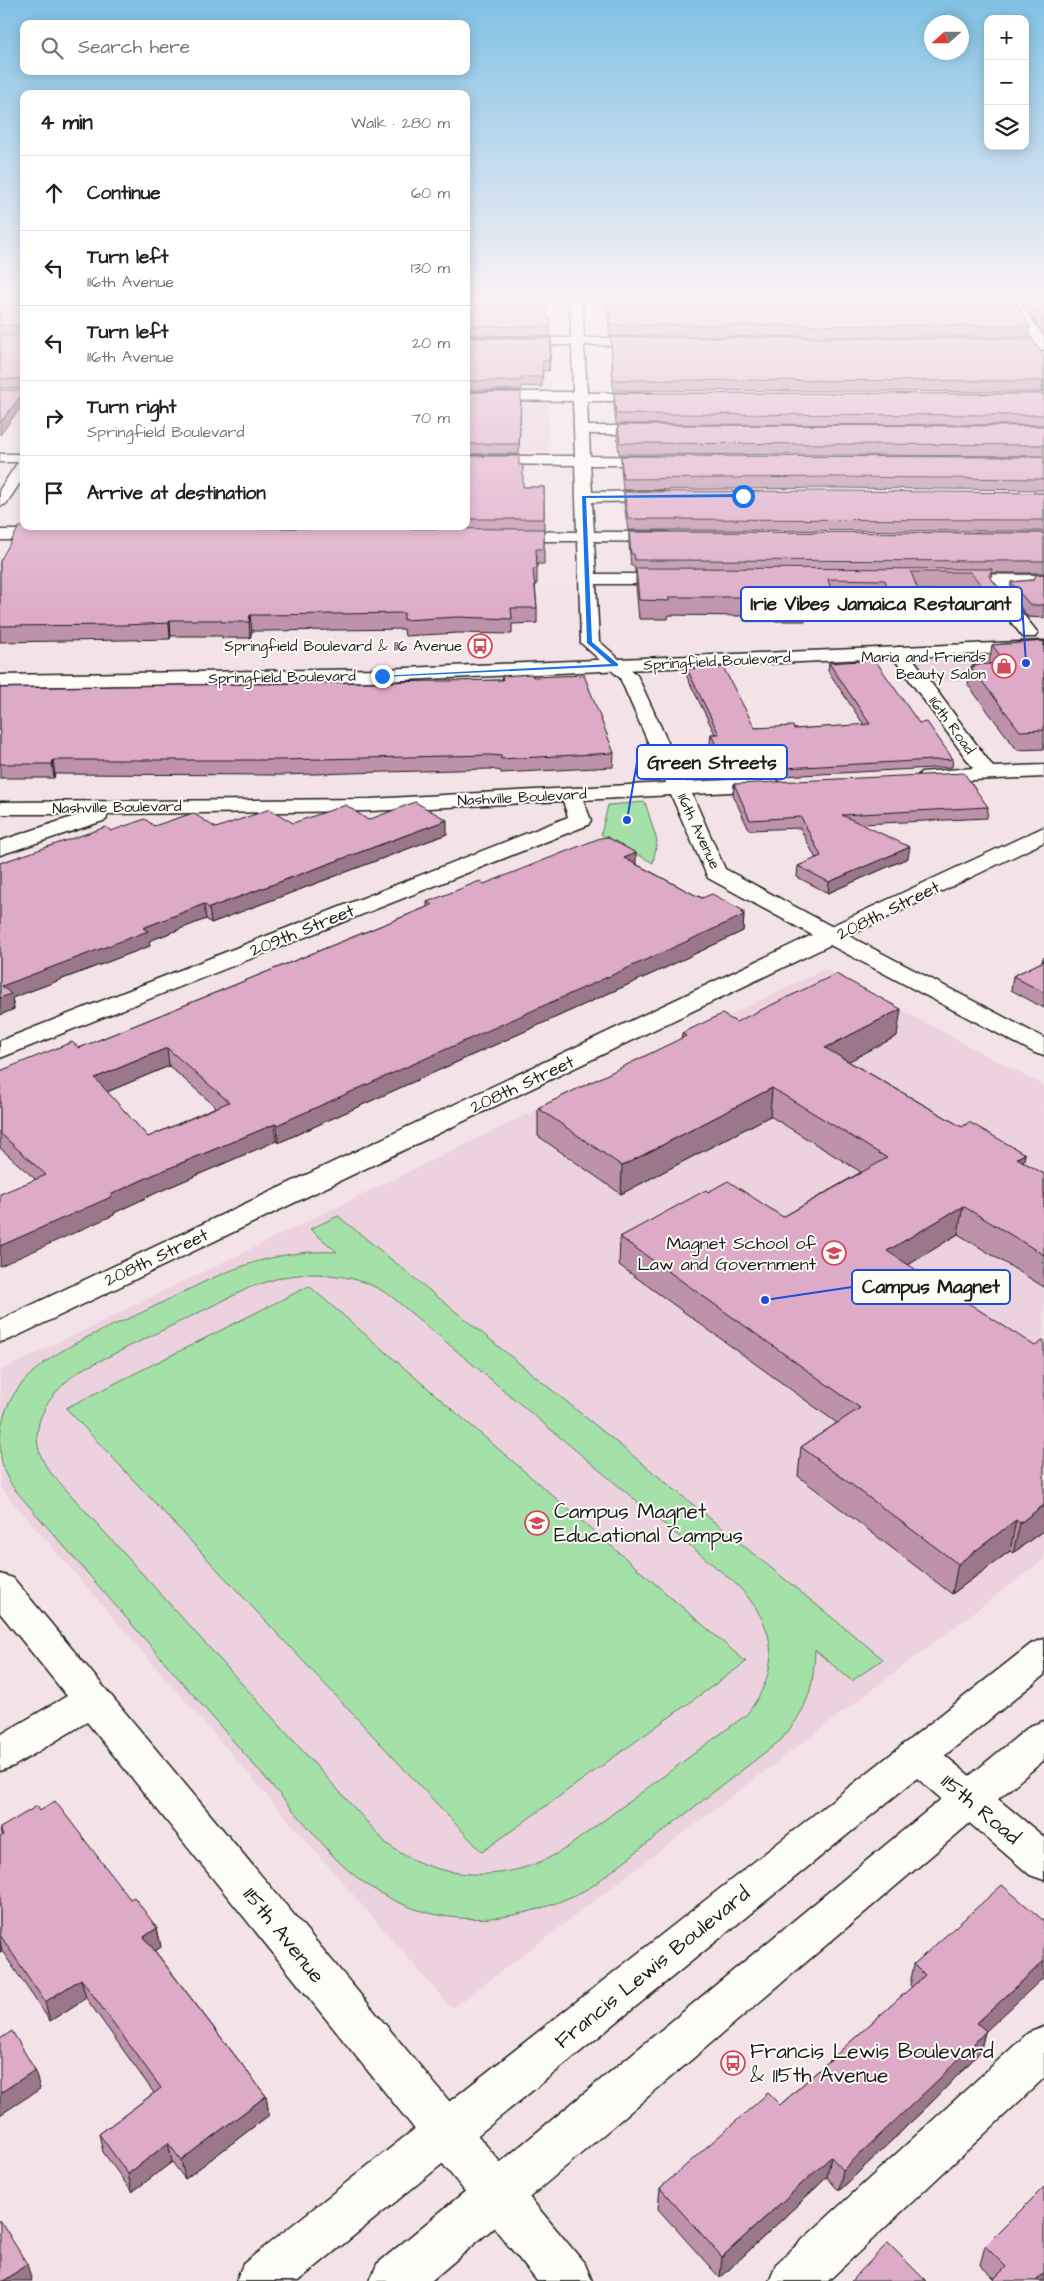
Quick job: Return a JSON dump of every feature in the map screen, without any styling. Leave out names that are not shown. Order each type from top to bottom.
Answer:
[{"type":"street","name":"116th Avenue","points":[[580,405],[590,643],[628,675],[716,872],[833,937],[1044,1048]]},
{"type":"street","points":[[581,430],[670,430]]},
{"type":"street","points":[[0,458],[20,458]]},
{"type":"street","points":[[470,460],[671,461]]},
{"type":"street","points":[[0,501],[20,471]]},
{"type":"street","points":[[584,497],[674,496]]},
{"type":"street","points":[[0,535],[69,535]]},
{"type":"street","points":[[486,536],[685,537]]},
{"type":"street","points":[[587,579],[694,579]]},
{"type":"street","points":[[939,579],[1044,580]]},
{"type":"street","points":[[1037,632],[1008,609],[997,593],[998,589],[1019,586],[1044,586]]},
{"type":"street","name":"Springfield Boulevard","points":[[0,664],[266,662],[451,658],[1037,632]]},
{"type":"street","name":"Springfield Boulevard","points":[[0,681],[382,676],[1044,646]]},
{"type":"street","name":"116th Road","points":[[899,653],[987,773]]},
{"type":"street","points":[[908,778],[1044,770]]},
{"type":"street","name":"Nashville Boulevard","points":[[0,808],[370,805],[788,784]]},
{"type":"street","name":"209th Street","points":[[0,1050],[580,820],[571,795]]},
{"type":"street","points":[[0,848],[122,806]]},
{"type":"street","name":"208th Street","points":[[0,1332],[833,937],[1044,834]]},
{"type":"street","name":"115th Avenue","points":[[0,1588],[568,2281]]},
{"type":"street","name":"Francis Lewis Boulevard","points":[[260,2281],[1044,1654]]},
{"type":"street","points":[[0,1755],[92,1700]]},
{"type":"street","points":[[394,2281],[1044,1737]]},
{"type":"street","name":"115th Road","points":[[917,1756],[1044,1862]]},
{"type":"street","points":[[793,2281],[1044,2048]]},
{"type":"shaded area","points":[[470,405],[549,405],[548,452],[470,452]]},
{"type":"shaded area","points":[[1044,654],[1015,679],[924,682],[909,660]]},
{"type":"shaded area","name":"Campus Magnet Educational Campus","points":[[825,969],[1044,1086],[1044,1559],[452,2009],[0,1487],[0,1371]]},
{"type":"green space","points":[[645,802],[657,841],[653,863],[601,834],[608,805]]},
{"type":"green space","points":[[338,1216],[883,1659],[852,1681],[815,1650],[813,1677],[807,1698],[797,1718],[781,1740],[591,1887],[557,1903],[523,1913],[490,1918],[456,1918],[424,1912],[393,1900],[363,1882],[334,1857],[8,1480],[1,1456],[0,1443],[4,1417],[14,1394],[30,1375],[49,1359],[95,1334],[235,1269],[283,1255],[309,1252],[337,1252],[310,1229]],"holes":[[[319,1274],[362,1282],[392,1297],[736,1584],[760,1615],[767,1631],[770,1664],[766,1681],[758,1698],[746,1715],[569,1846],[548,1858],[525,1867],[501,1873],[454,1872],[430,1867],[408,1857],[387,1844],[51,1473],[42,1459],[38,1444],[41,1416],[57,1391],[81,1370],[251,1287],[282,1277]]]},
{"type":"green space","points":[[309,1286],[746,1662],[482,1852],[66,1408]]},
{"type":"building","points":[[0,405],[14,405],[0,423]]},
{"type":"building","points":[[470,405],[520,405],[519,444],[470,444]]},
{"type":"building","points":[[615,405],[1044,405],[1044,415],[616,414]]},
{"type":"building","points":[[618,425],[1044,426],[1044,445],[620,443]]},
{"type":"building","points":[[470,456],[519,456],[519,465],[523,465],[523,487],[544,487],[544,519],[470,519]]},
{"type":"building","points":[[621,456],[1044,457],[1044,479],[835,477],[623,479]]},
{"type":"building","points":[[835,491],[1044,493],[1044,520],[628,519],[624,492]]},
{"type":"building","points":[[19,527],[20,530],[544,529],[544,549],[536,549],[537,569],[533,569],[537,608],[511,608],[512,619],[458,617],[404,620],[404,613],[250,615],[249,622],[170,620],[169,623],[124,625],[0,626],[0,561]]},
{"type":"building","points":[[629,532],[1044,533],[1044,561],[635,560],[634,554],[631,554]]},
{"type":"building","points":[[636,568],[992,569],[989,576],[1008,599],[993,599],[970,572],[911,572],[921,598],[891,598],[885,580],[828,579],[833,598],[806,598],[807,603],[745,603],[744,597],[669,597],[669,601],[639,600]]},
{"type":"building","points":[[1044,574],[1044,605],[1030,605],[1011,582],[1033,580],[1036,575]]},
{"type":"building","points":[[1044,641],[1044,730],[1020,731],[971,667],[975,667],[973,665],[1006,663],[992,645]]},
{"type":"building","points":[[875,660],[919,723],[927,722],[953,759],[727,771],[711,734],[719,734],[687,669],[723,667],[755,728],[793,726],[794,729],[870,724],[829,663]]},
{"type":"building","points":[[532,674],[533,677],[584,675],[614,753],[501,759],[501,756],[490,755],[279,760],[53,760],[52,764],[0,764],[0,688],[503,680],[502,676]]},
{"type":"building","points":[[964,773],[988,807],[842,815],[910,847],[829,882],[798,866],[821,856],[801,817],[750,820],[734,784]]},
{"type":"building","points":[[415,802],[447,820],[209,908],[204,904],[143,928],[148,931],[2,986],[11,994],[0,998],[0,863],[106,827],[111,831],[145,819],[154,826],[193,813],[216,828],[270,809],[293,823],[346,805],[368,820]]},
{"type":"building","points":[[607,837],[636,853],[624,858],[702,898],[712,894],[744,911],[741,913],[744,915],[277,1125],[275,1124],[155,1174],[110,1195],[111,1197],[0,1246],[0,1194],[46,1175],[0,1133],[0,1071],[72,1042],[79,1048],[432,905],[427,902],[480,881],[484,884],[600,838]],"holes":[[[167,1048],[229,1102],[148,1137],[95,1078]]]},
{"type":"building","points":[[1044,961],[1044,993],[1013,976]]},
{"type":"building","points":[[836,974],[901,1009],[825,1048],[962,1127],[969,1122],[1025,1154],[1017,1158],[1044,1174],[1044,1255],[963,1206],[887,1251],[1035,1346],[1044,1340],[1044,1505],[1020,1523],[1016,1520],[958,1564],[801,1447],[860,1408],[620,1237],[706,1190],[708,1192],[728,1181],[783,1217],[887,1158],[772,1088],[622,1166],[538,1108],[686,1036],[682,1033],[722,1014],[736,1022]]},
{"type":"building","points":[[55,1801],[130,1899],[134,1897],[157,1928],[144,1937],[266,2096],[181,2160],[168,2143],[128,2174],[99,2134],[161,2088],[81,1979],[45,2002],[0,1935],[0,1837],[3,1835],[0,1828],[37,1806],[40,1811]]},
{"type":"building","points":[[1002,1885],[1044,1921],[1044,1961],[977,2023],[986,2031],[939,2079],[843,2170],[831,2157],[722,2257],[660,2188],[768,2093],[780,2105],[925,1975],[914,1964]]},
{"type":"building","points":[[12,2031],[35,2070],[0,2093],[0,2039]]},
{"type":"building","points":[[1044,2187],[1044,2273],[1036,2281],[992,2281],[1006,2267],[985,2246]]},
{"type":"building","points":[[0,2220],[27,2264],[4,2281],[0,2281]]},
{"type":"building","points":[[888,2243],[926,2281],[851,2281]]},
{"type":"place","name":"Springfield Boulevard & 116 Avenue","points":[[480,646]]},
{"type":"place","name":"Irie Vibes Jamaica Restaurant","points":[[1026,663]]},
{"type":"place","name":"Maria and Friends Beauty Salon","points":[[1004,666]]},
{"type":"place","name":"Green Streets","points":[[627,820]]},
{"type":"place","name":"Magnet School of Law and Government","points":[[834,1253]]},
{"type":"place","name":"Campus Magnet","points":[[765,1300]]},
{"type":"place","name":"Campus Magnet Educational Campus","points":[[537,1523]]},
{"type":"place","name":"Francis Lewis Boulevard & 115th Avenue","points":[[733,2063]]},
{"type":"route","points":[[382,676],[616,665],[590,643],[584,497],[743,496]]}]
